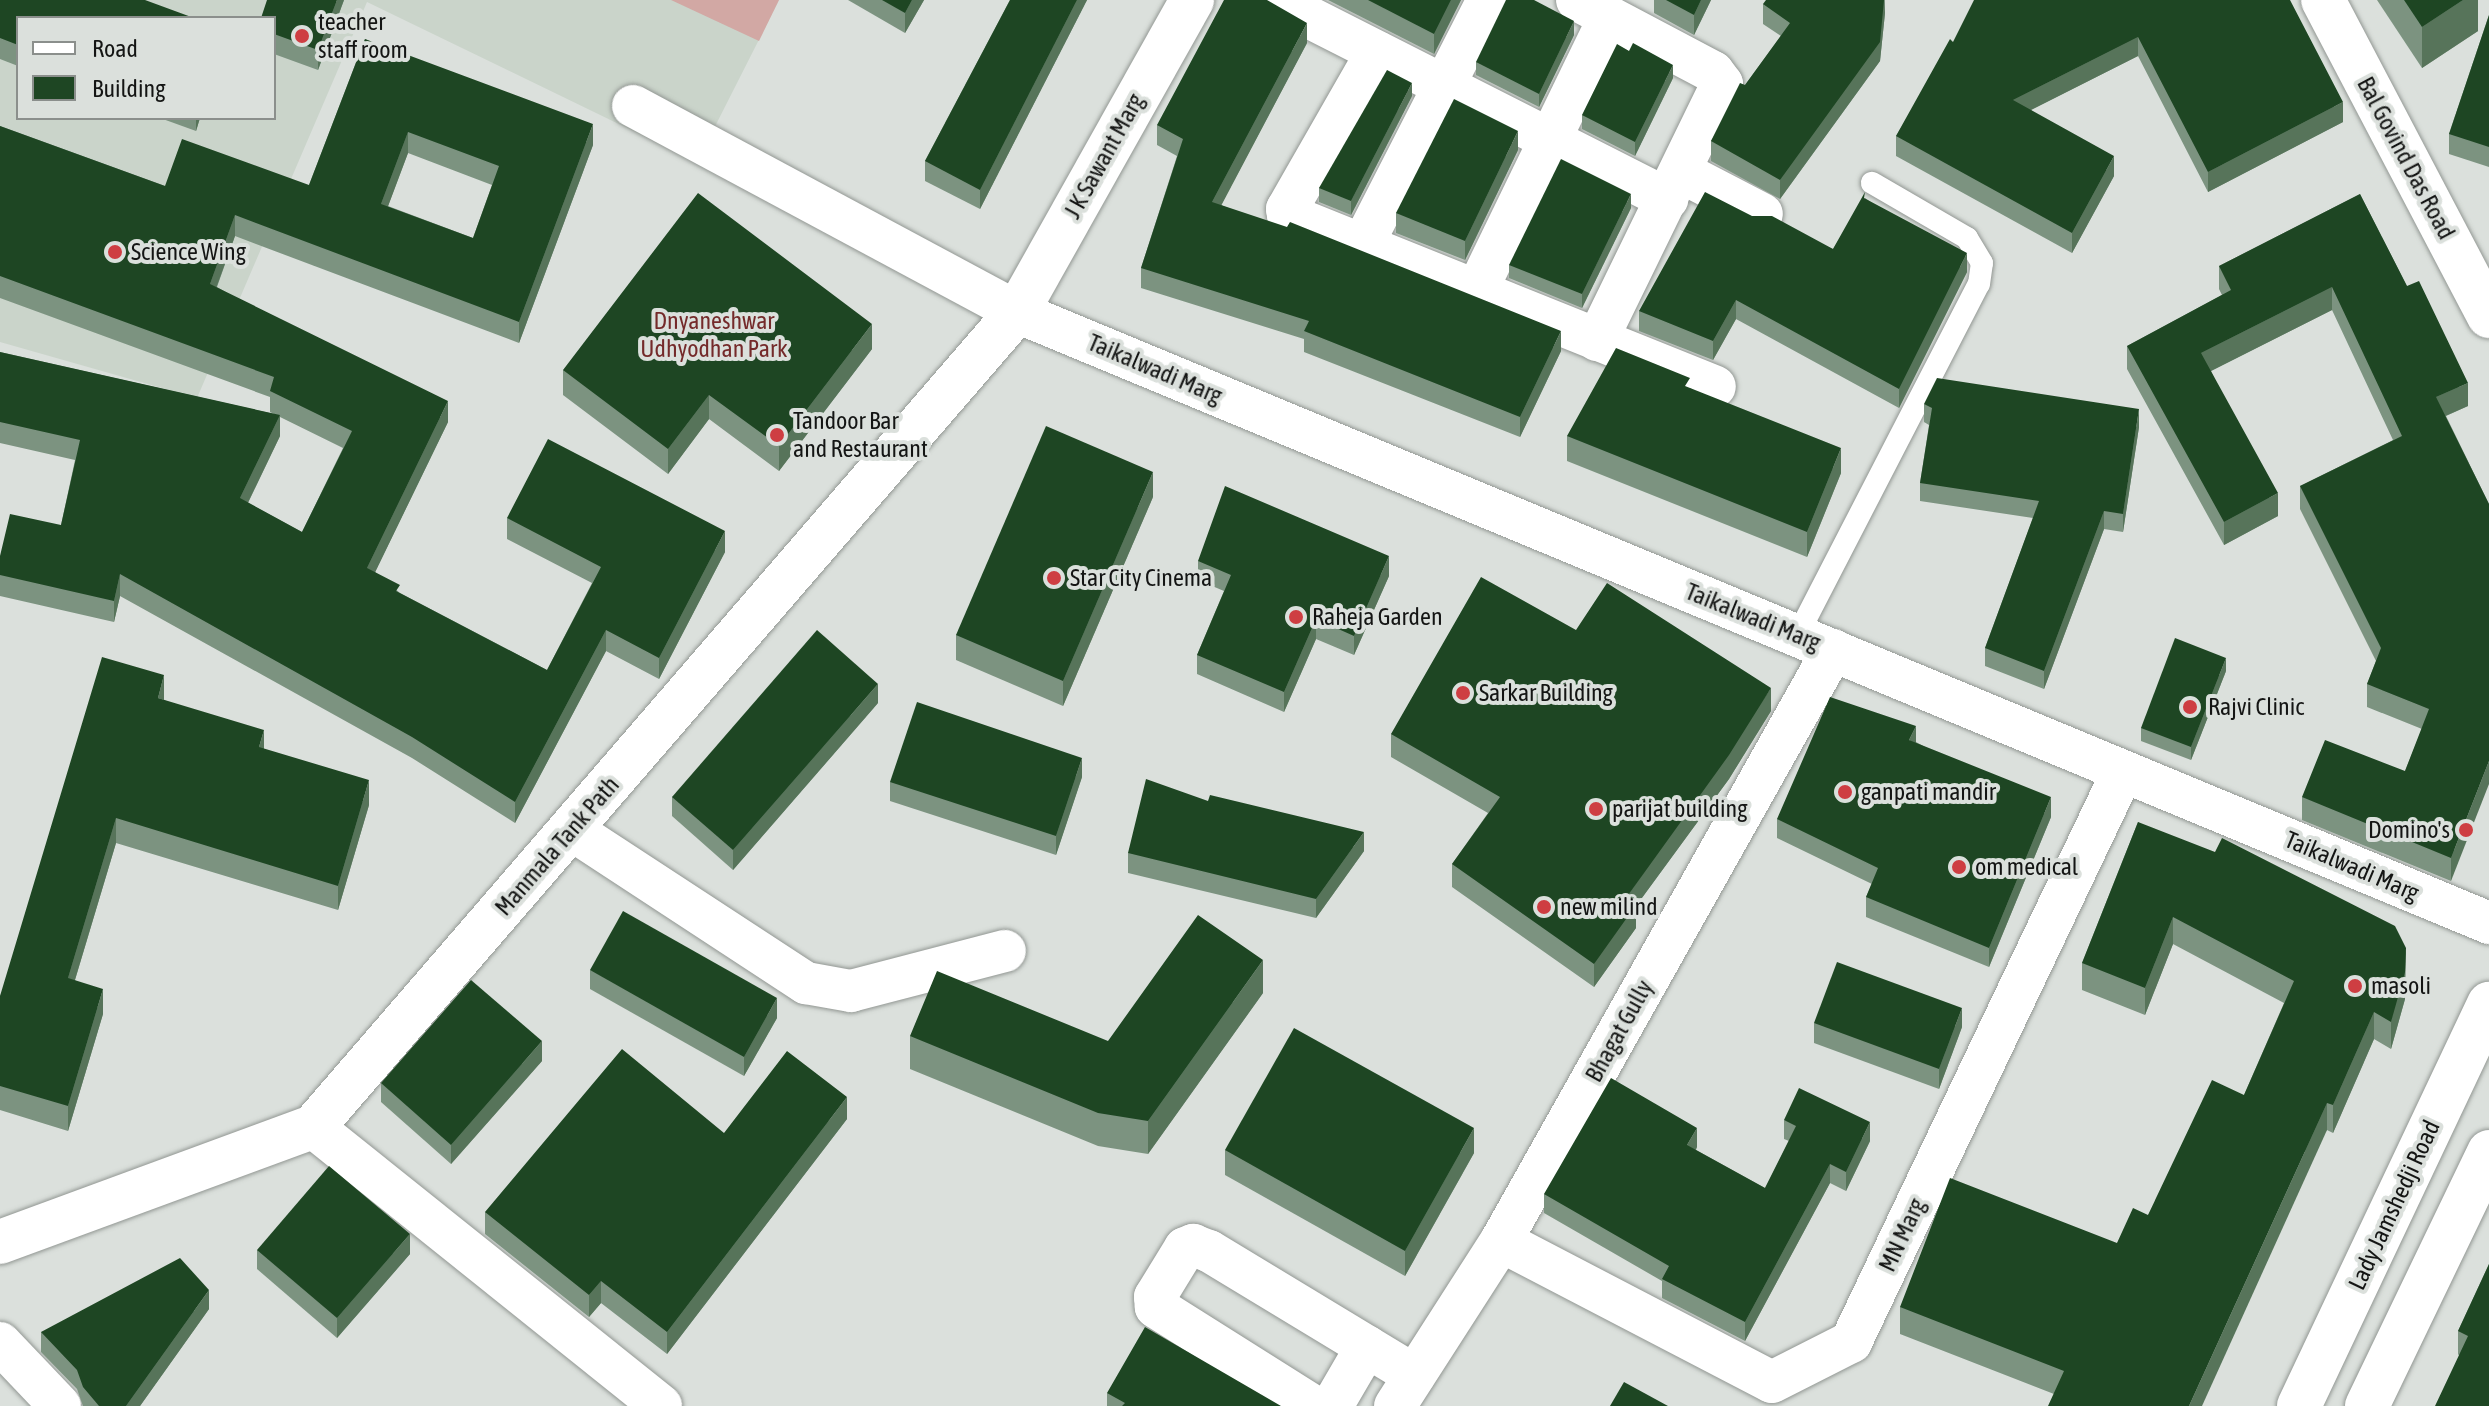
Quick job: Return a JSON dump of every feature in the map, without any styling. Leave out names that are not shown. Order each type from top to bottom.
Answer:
[{"type":"street","name":"J K Sawant Marg","points":[[1017,312],[1192,0]]},
{"type":"street","points":[[1275,0],[1340,15],[1377,52],[1551,140],[1762,214]]},
{"type":"street","points":[[1362,246],[1488,0]]},
{"type":"street","name":"Bal Govind Das Road","points":[[2323,0],[2489,315]]},
{"type":"street","points":[[1476,292],[1551,140],[1593,9],[1713,72],[1722,84],[1597,340]]},
{"type":"street","points":[[1377,52],[1287,209],[1297,220],[1715,387]]},
{"type":"street","name":"Taikalwadi Marg","points":[[633,106],[1017,312],[2489,923]]},
{"type":"street","name":"Manmala Tank Path","points":[[0,1242],[313,1127],[1017,312]]},
{"type":"street","name":"Bhagat Gully","points":[[1404,1390],[1501,1241],[1815,643]]},
{"type":"street","name":"MN Marg","points":[[1501,1241],[1772,1382],[1851,1342],[2123,771]]},
{"type":"street","points":[[572,830],[806,983],[851,991],[1005,951]]},
{"type":"street","name":"Lady Jamshedji Road","points":[[2299,1406],[2489,1004]]},
{"type":"street","points":[[313,1127],[661,1406]]},
{"type":"street","points":[[2367,1406],[2489,1152]]},
{"type":"street","points":[[1313,1406],[1156,1307],[1155,1297],[1185,1248],[1193,1245],[1209,1251],[1367,1346],[1404,1390]]},
{"type":"street","points":[[0,1343],[60,1406]]},
{"type":"street","points":[[1332,1406],[1367,1346]]},
{"type":"lane","points":[[1815,643],[1979,284],[1982,263],[1967,238],[1872,183]]},
{"type":"shaded area","points":[[0,0],[779,0],[697,162],[367,2],[197,398],[0,342]]},
{"type":"shaded area","points":[[671,0],[779,0],[759,41]]},
{"type":"building","points":[[0,0],[145,0],[189,16],[16,16],[16,44],[0,38]]},
{"type":"building","name":"teacher staff room","points":[[267,0],[337,0],[318,50],[276,35],[276,16],[262,16]]},
{"type":"building","points":[[882,0],[912,0],[905,13]]},
{"type":"building","points":[[1010,0],[1077,0],[980,190],[925,161]]},
{"type":"building","points":[[1224,0],[1267,0],[1307,23],[1212,202],[1287,227],[1290,222],[1561,331],[1520,417],[1304,331],[1309,321],[1141,268],[1183,139],[1157,125]]},
{"type":"building","points":[[1368,0],[1451,0],[1434,34]]},
{"type":"building","points":[[1506,0],[1534,0],[1574,21],[1539,94],[1476,62]]},
{"type":"building","points":[[1666,0],[1701,0],[1694,15]]},
{"type":"building","points":[[1766,0],[1884,0],[1880,42],[1780,180],[1711,141],[1740,83],[1745,85],[1790,23],[1763,4]]},
{"type":"building","points":[[1974,0],[2290,0],[2343,102],[2208,172],[2138,37],[2013,100],[2114,156],[2072,233],[1896,136],[1950,39],[1953,42]]},
{"type":"building","points":[[2404,0],[2463,0],[2422,27]]},
{"type":"building","points":[[2489,15],[2489,147],[2449,134]]},
{"type":"building","points":[[365,39],[593,124],[519,322],[235,215],[210,284],[448,401],[367,568],[400,585],[396,591],[547,670],[601,567],[507,518],[548,439],[725,531],[659,658],[606,630],[515,802],[412,737],[120,574],[114,601],[0,575],[0,556],[10,514],[61,525],[80,440],[0,422],[0,352],[280,415],[240,498],[302,532],[352,431],[270,391],[274,377],[0,276],[0,126],[165,186],[182,139],[309,185]],"holes":[[[408,132],[499,166],[473,238],[381,204]]]},
{"type":"building","points":[[1633,43],[1673,65],[1635,142],[1582,115],[1617,44],[1629,51]]},
{"type":"building","points":[[1387,70],[1412,83],[1351,201],[1319,188]]},
{"type":"building","points":[[1454,99],[1518,131],[1465,241],[1396,213]]},
{"type":"building","points":[[1561,159],[1631,194],[1582,294],[1509,265]]},
{"type":"building","points":[[1705,192],[1752,216],[1772,216],[1833,249],[1865,192],[1864,198],[1967,253],[1899,389],[1736,300],[1713,341],[1639,311]]},
{"type":"building","name":"Dnyaneshwar Udhyodhan Park","points":[[698,193],[872,324],[779,446],[709,395],[668,449],[563,370]]},
{"type":"building","points":[[2360,194],[2407,286],[2419,281],[2468,383],[2436,397],[2489,504],[2489,761],[2451,858],[2302,797],[2325,740],[2405,771],[2429,709],[2367,684],[2381,648],[2300,486],[2402,436],[2332,287],[2201,353],[2278,493],[2224,522],[2127,346],[2231,290],[2219,266]]},
{"type":"building","points":[[1616,348],[1690,378],[1685,386],[1841,448],[1807,532],[1567,436]]},
{"type":"building","points":[[1937,378],[2139,409],[2123,514],[2104,511],[2044,671],[1985,648],[2039,501],[1920,483],[1932,408],[1924,404]]},
{"type":"building","name":"Star City Cinema","points":[[1046,426],[1153,472],[1063,681],[956,635]]},
{"type":"building","name":"Raheja Garden","points":[[1225,486],[1389,556],[1354,636],[1316,619],[1284,692],[1197,655],[1231,575],[1198,561]]},
{"type":"building","points":[[1481,577],[1576,630],[1607,583],[1771,688],[1729,755],[1626,898],[1636,905],[1594,964],[1452,864],[1500,797],[1391,734]]},
{"type":"building","points":[[817,630],[878,684],[733,850],[672,797]]},
{"type":"building","points":[[2175,638],[2226,658],[2191,747],[2141,728]]},
{"type":"building","points":[[102,657],[164,675],[158,698],[264,730],[259,747],[369,780],[338,886],[116,818],[68,978],[103,989],[68,1106],[0,1086],[0,996]]},
{"type":"building","points":[[1830,697],[1916,726],[1909,740],[2051,797],[1989,948],[1866,897],[1878,868],[1777,819]]},
{"type":"building","points":[[917,702],[1082,758],[1056,836],[890,782]]},
{"type":"building","points":[[1146,779],[1208,801],[1210,795],[1364,832],[1316,899],[1128,853]]},
{"type":"building","points":[[2138,822],[2215,852],[2222,838],[2395,926],[2406,948],[2405,972],[2391,1022],[2374,1012],[2333,1105],[2327,1103],[2189,1406],[2048,1406],[2064,1371],[1900,1307],[1950,1178],[2117,1243],[2133,1208],[2148,1215],[2212,1080],[2244,1095],[2294,981],[2173,917],[2145,988],[2082,963]]},
{"type":"building","points":[[623,911],[777,998],[744,1057],[590,970]]},
{"type":"building","points":[[1198,915],[1263,960],[1148,1121],[1098,1113],[910,1036],[937,971],[1108,1041]]},
{"type":"building","points":[[1837,962],[1962,1008],[1939,1069],[1814,1023]]},
{"type":"building","points":[[471,980],[542,1041],[451,1145],[381,1083]]},
{"type":"building","points":[[1294,1028],[1474,1128],[1405,1251],[1225,1150]]},
{"type":"building","points":[[622,1049],[724,1133],[787,1051],[847,1097],[667,1332],[601,1281],[589,1295],[485,1212]]},
{"type":"building","points":[[1611,1078],[1697,1128],[1687,1145],[1765,1188],[1796,1126],[1784,1120],[1799,1088],[1870,1122],[1846,1172],[1830,1164],[1745,1322],[1662,1279],[1669,1266],[1544,1194]]},
{"type":"building","points":[[329,1166],[410,1234],[337,1318],[257,1250]]},
{"type":"building","points":[[180,1258],[209,1290],[126,1406],[99,1406],[83,1387],[77,1370],[41,1332]]},
{"type":"building","points":[[2489,1264],[2489,1406],[2435,1406],[2468,1336],[2458,1331]]},
{"type":"building","points":[[1145,1327],[1281,1406],[1122,1406],[1125,1403],[1107,1393]]},
{"type":"building","points":[[1624,1382],[1668,1406],[1610,1406]]},
{"type":"place","name":"teacher staff room","points":[[302,36]]},
{"type":"place","name":"Science Wing","points":[[115,252]]},
{"type":"place","name":"Tandoor Bar and Restaurant","points":[[777,435]]},
{"type":"place","name":"Star City Cinema","points":[[1054,578]]},
{"type":"place","name":"Raheja Garden","points":[[1296,617]]},
{"type":"place","name":"Sarkar Building","points":[[1463,693]]},
{"type":"place","name":"Rajvi Clinic","points":[[2190,707]]},
{"type":"place","name":"ganpati mandir","points":[[1845,792]]},
{"type":"place","name":"parijat building","points":[[1596,809]]},
{"type":"place","name":"Domino's","points":[[2466,830]]},
{"type":"place","name":"om medical","points":[[1959,867]]},
{"type":"place","name":"new milind","points":[[1544,907]]},
{"type":"place","name":"masoli","points":[[2355,986]]}]
